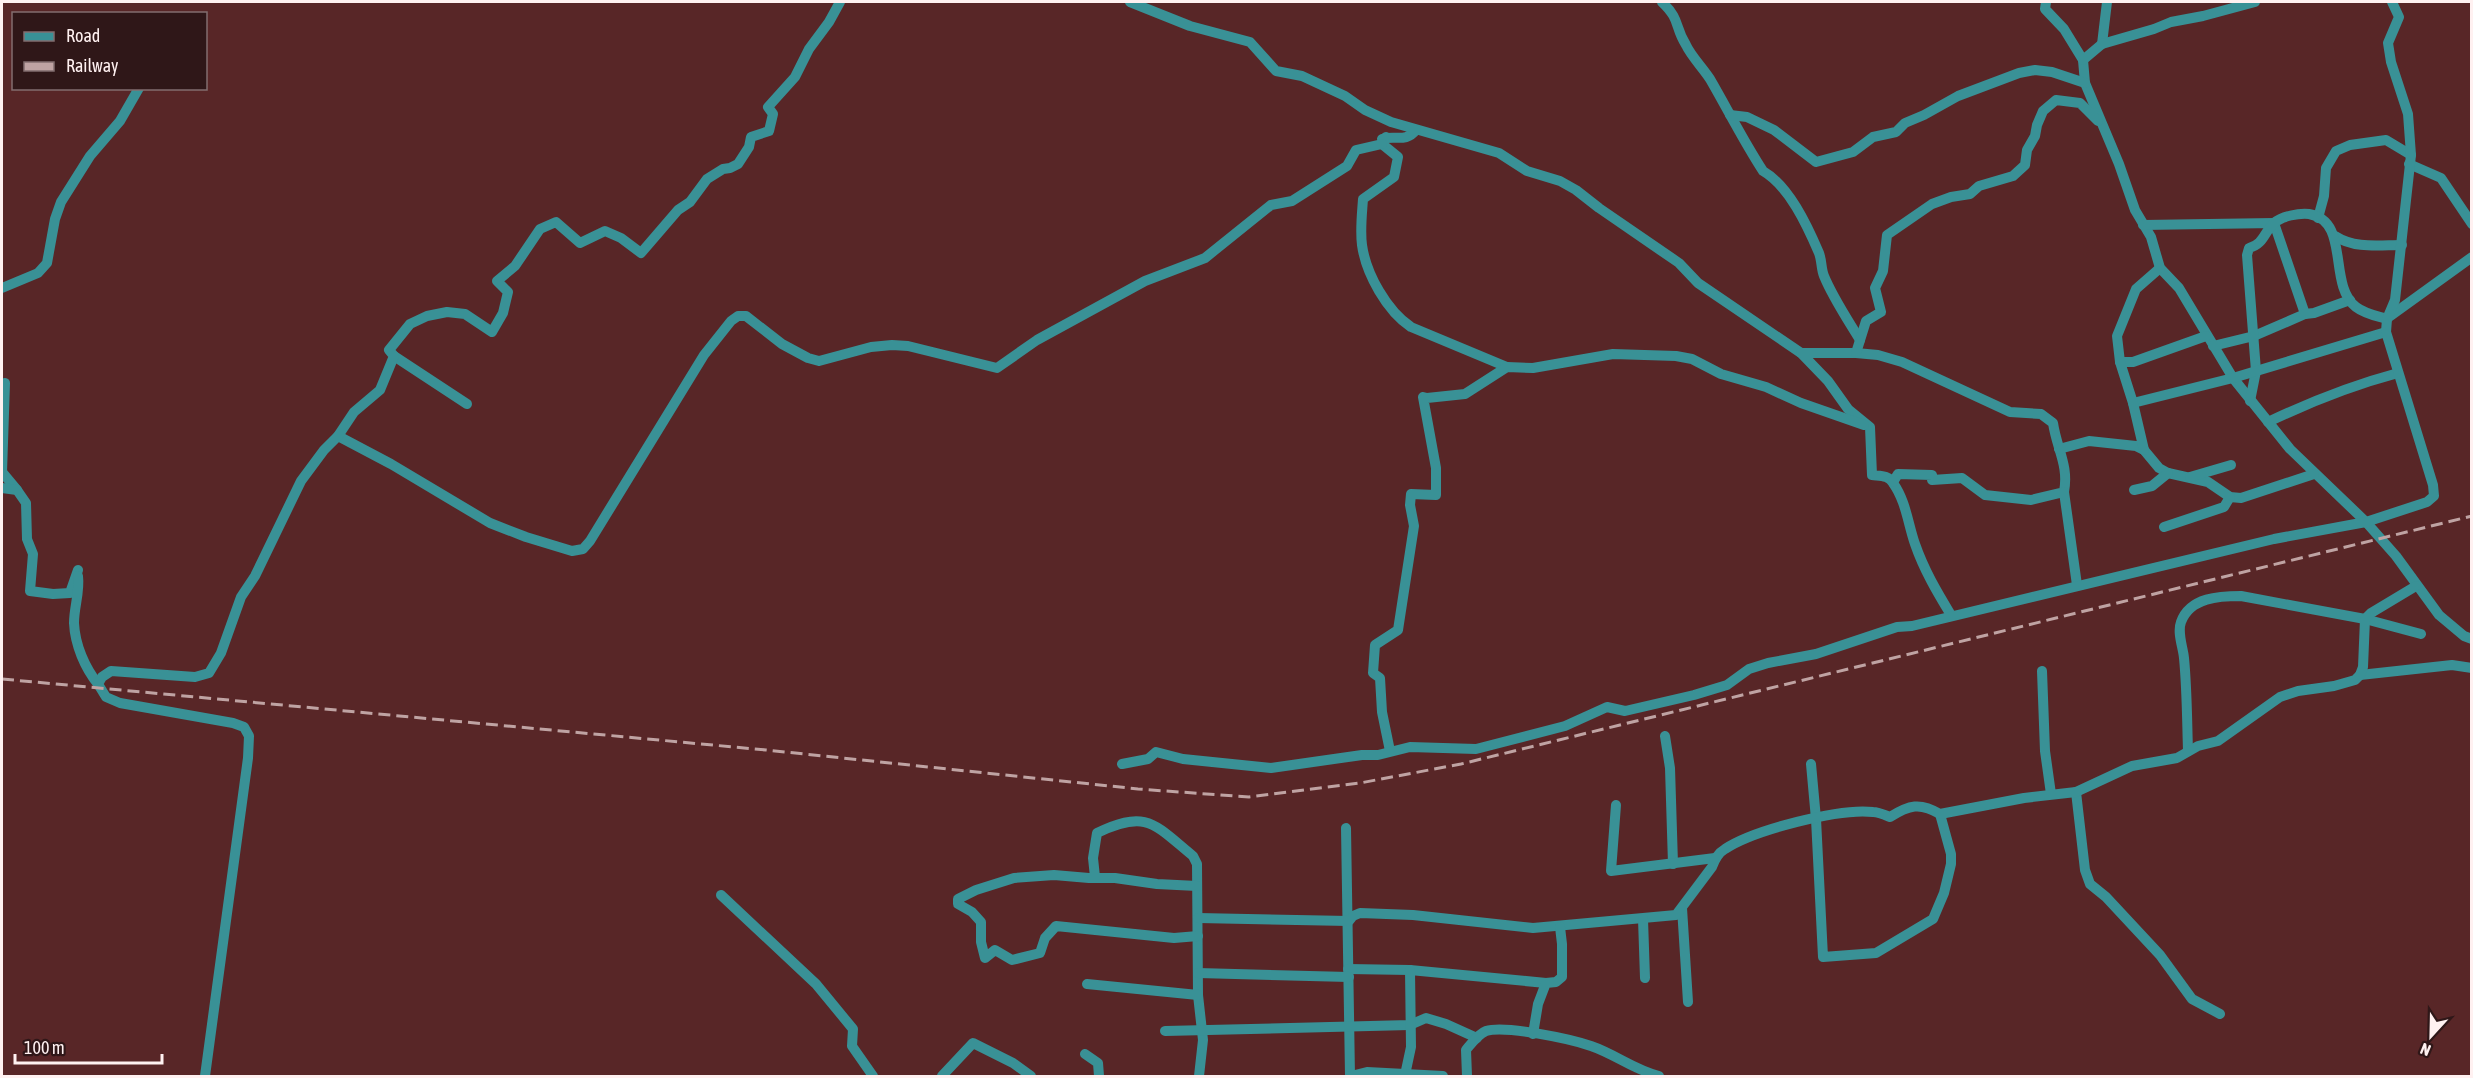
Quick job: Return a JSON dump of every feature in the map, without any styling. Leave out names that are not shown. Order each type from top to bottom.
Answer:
[{"type":"street","points":[[466,404],[389,351],[410,324],[427,316],[447,312],[465,314],[492,332],[503,313],[508,292],[497,280],[515,266],[540,229],[556,222],[580,243],[605,231],[621,238],[641,253],[678,210],[690,202],[707,179],[723,169],[738,164],[749,147],[751,137],[769,131],[773,114],[768,106],[795,77],[809,49],[840,2]]},
{"type":"street","points":[[1130,2],[1190,26],[1250,42],[1276,70],[1302,76],[1345,96],[1377,120],[1384,140],[1398,157],[1394,177],[1363,199],[1361,236],[1364,257],[1382,295],[1401,320],[1412,327],[1507,367],[1533,368],[1550,363],[1613,354],[1676,356],[1692,359],[1720,374],[1766,387],[1834,416],[1870,427]]},
{"type":"street","points":[[1662,2],[1676,16],[1686,47],[1698,60],[1763,171],[1775,183],[1781,184],[1794,202],[1819,253],[1822,273],[1860,340]]},
{"type":"street","points":[[2046,2],[2045,9],[2064,29],[2083,60],[2085,83],[2143,225],[2151,237],[2160,267],[2180,288],[2233,378],[2314,474],[2366,522],[2396,556],[2439,615],[2464,636],[2472,639]]},
{"type":"street","points":[[2102,44],[2107,2]]},
{"type":"street","points":[[2083,60],[2102,44],[2172,22],[2255,2]]},
{"type":"street","points":[[1122,764],[1148,759],[1156,752],[1192,760],[1271,768],[1362,755],[1378,755],[1410,747],[1476,749],[1565,726],[1607,707],[1624,711],[1727,686],[1749,669],[1816,654],[1897,627],[1912,626],[2274,538],[2366,522],[2427,502],[2434,496],[2433,485],[2386,332],[2387,319],[2395,300],[2410,160],[2408,114],[2391,62],[2388,43],[2399,17],[2396,6],[2392,2]]},
{"type":"street","points":[[1730,115],[1757,120],[1816,162],[1853,152],[1873,137],[1896,132],[1905,123],[1958,96],[2019,73],[2035,70],[2052,72],[2085,83]]},
{"type":"street","points":[[2,288],[38,273],[47,263],[55,219],[61,202],[90,156],[120,122],[138,90]]},
{"type":"street","points":[[1856,352],[1866,321],[1881,312],[1875,288],[1883,271],[1887,235],[1915,218],[1932,204],[1951,197],[1970,194],[1979,186],[2013,176],[2025,165],[2027,150],[2035,136],[2043,111],[2056,100],[2080,103],[2102,124]]},
{"type":"street","points":[[1365,110],[1406,128],[1499,153],[1527,171],[1560,181],[1679,263],[1698,284],[1801,353],[1828,381],[1848,410],[1870,427],[1872,475],[1887,477],[1893,482],[1907,514],[1914,542],[1929,580],[1951,615]]},
{"type":"street","points":[[338,436],[391,464],[490,523],[525,537],[572,551],[583,549],[704,355],[731,321],[738,316],[746,316],[782,344],[808,358],[819,361],[871,346],[892,345],[908,346],[997,368],[1037,340],[1145,281],[1205,258],[1271,205],[1292,201],[1347,166],[1356,150],[1384,140],[1403,139],[1416,130]]},
{"type":"street","points":[[2318,218],[2324,196],[2326,168],[2336,151],[2350,145],[2386,140],[2410,160],[2441,178],[2472,224]]},
{"type":"street","points":[[2250,400],[2256,371],[2247,255],[2249,248],[2257,246],[2274,223],[2286,216],[2309,214],[2330,225],[2335,236],[2338,267],[2345,293],[2356,307],[2387,319]]},
{"type":"street","points":[[2143,225],[2274,223]]},
{"type":"street","points":[[2274,223],[2305,314]]},
{"type":"street","points":[[2335,236],[2343,242],[2361,246],[2402,245]]},
{"type":"street","points":[[2387,319],[2472,257]]},
{"type":"street","points":[[2144,450],[2133,402],[2120,362],[2117,336],[2136,289],[2160,267]]},
{"type":"street","points":[[2120,362],[2133,362],[2210,341],[2254,336],[2305,314],[2350,300]]},
{"type":"street","points":[[2133,402],[2233,378],[2386,332]]},
{"type":"street","points":[[1801,353],[1856,352],[1878,355],[1902,362],[2010,412],[2041,414],[2053,423],[2067,474],[2064,492],[2077,585]]},
{"type":"street","points":[[98,684],[102,677],[111,671],[195,677],[209,673],[221,653],[241,597],[255,576],[301,481],[324,450],[338,436],[354,412],[380,390],[394,356]]},
{"type":"street","points":[[1390,751],[1382,712],[1380,678],[1373,673],[1374,645],[1398,630],[1414,526],[1410,505],[1411,494],[1436,495],[1436,468],[1422,397],[1466,393],[1507,367]]},
{"type":"street","points":[[2268,422],[2311,402],[2368,381],[2398,373]]},
{"type":"street","points":[[5,383],[2,472],[26,503],[27,539],[33,554],[30,591],[53,594],[70,593],[78,570],[79,586],[74,622],[76,638],[89,673],[106,697],[120,703],[233,723],[244,727],[249,736],[248,758],[205,1077]]},
{"type":"street","points":[[2059,449],[2089,441],[2136,446],[2144,450],[2160,468],[2168,473],[2208,482],[2230,497],[2241,498],[2314,474]]},
{"type":"street","points":[[2189,477],[2231,465]]},
{"type":"street","points":[[2134,490],[2152,486],[2168,473]]},
{"type":"street","points":[[1893,482],[1898,474],[1932,475],[1932,480],[1962,478],[1985,495],[2031,500],[2064,492]]},
{"type":"street","points":[[2,488],[17,490]]},
{"type":"street","points":[[2164,526],[2224,507],[2230,497]]},
{"type":"street","points":[[2365,619],[2416,586]]},
{"type":"street","points":[[2188,751],[2184,658],[2180,633],[2181,622],[2196,605],[2210,598],[2241,596],[2365,619],[2421,634]]},
{"type":"street","points":[[2360,675],[2365,619]]},
{"type":"street","points":[[1349,921],[1353,916],[1360,914],[1413,915],[1533,928],[1676,915],[1715,858],[1737,842],[1816,819],[1863,812],[1874,812],[1890,817],[1904,809],[1927,806],[1940,814],[2050,794],[2076,792],[2132,766],[2177,758],[2198,746],[2218,741],[2280,697],[2319,687],[2334,686],[2355,680],[2360,675],[2452,665],[2472,668]]},
{"type":"street","points":[[2042,671],[2045,752],[2050,794]]},
{"type":"street","points":[[1665,736],[1670,768],[1673,864]]},
{"type":"street","points":[[1811,764],[1823,957],[1876,952],[1933,919],[1944,893],[1951,864],[1951,854],[1940,814]]},
{"type":"street","points":[[2076,792],[2085,870],[2090,884],[2106,897],[2160,955],[2192,999],[2220,1014]]},
{"type":"street","points":[[1616,805],[1611,871],[1715,858]]},
{"type":"street","points":[[1095,878],[1093,858],[1097,833],[1121,821],[1143,821],[1154,824],[1194,856],[1197,864],[1198,995],[1203,1029],[1199,1077]]},
{"type":"street","points":[[1346,828],[1351,1077],[1367,1072],[1443,1077]]},
{"type":"street","points":[[1197,886],[1054,875],[1014,878],[960,897],[958,904],[972,912],[981,922],[981,942],[985,958],[995,950],[1012,960],[1040,953],[1045,938],[1056,926],[1174,938],[1198,936]]},
{"type":"street","points":[[721,895],[816,984],[853,1029],[852,1046],[873,1077]]},
{"type":"street","points":[[1682,908],[1688,1002]]},
{"type":"street","points":[[1198,918],[1349,921]]},
{"type":"street","points":[[1643,919],[1645,978]]},
{"type":"street","points":[[1198,973],[1349,973],[1410,970],[1546,983],[1556,982],[1562,977],[1560,927]]},
{"type":"street","points":[[1405,1075],[1411,1047],[1410,970]]},
{"type":"street","points":[[1533,1034],[1538,1004],[1546,983]]},
{"type":"street","points":[[1087,984],[1198,995]]},
{"type":"street","points":[[1165,1031],[1410,1025],[1426,1018],[1477,1038]]},
{"type":"street","points":[[1467,1077],[1466,1050],[1477,1038],[1487,1031],[1512,1030],[1591,1046],[1643,1072],[1659,1077]]},
{"type":"street","points":[[942,1077],[973,1043],[1012,1064],[1030,1077]]},
{"type":"street","points":[[1085,1054],[1098,1063],[1099,1077]]},
{"type":"railway","points":[[2,679],[766,750],[1138,789],[1249,797],[1360,783],[1461,764],[2472,516]]}]
